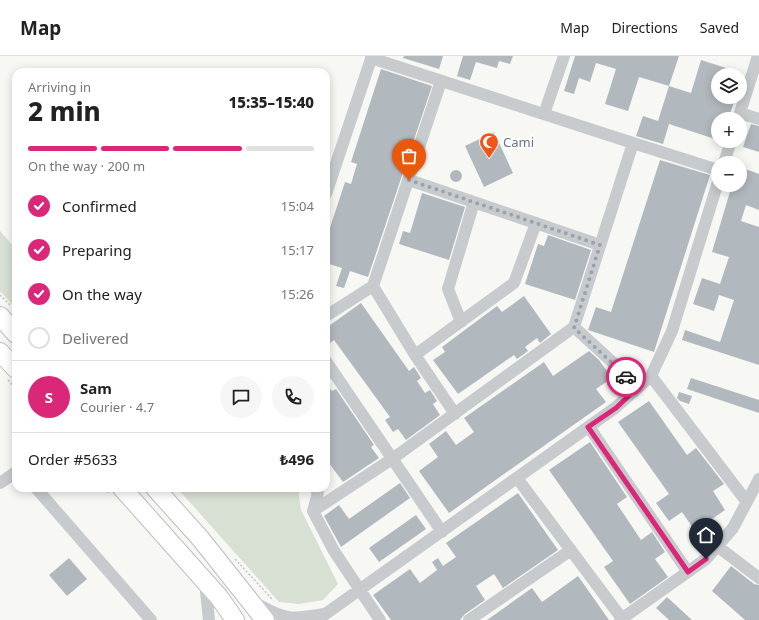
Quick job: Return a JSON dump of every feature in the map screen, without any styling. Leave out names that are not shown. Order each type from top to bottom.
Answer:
[{"type":"highway","points":[[5,311],[12,326]]},
{"type":"highway","points":[[0,352],[12,366]]},
{"type":"highway","points":[[126,492],[218,597],[235,620]]},
{"type":"highway","points":[[158,492],[200,538],[265,620]]},
{"type":"street","points":[[544,114],[564,56]]},
{"type":"street","points":[[740,112],[758,56]]},
{"type":"street","points":[[330,182],[372,57],[441,81],[711,168]]},
{"type":"street","points":[[330,313],[373,286],[441,81]]},
{"type":"street","points":[[747,117],[759,119]]},
{"type":"street","points":[[313,511],[392,459],[574,328],[633,143]]},
{"type":"street","points":[[409,180],[600,245]]},
{"type":"street","points":[[317,620],[327,616],[616,408],[651,376],[672,331],[715,192]]},
{"type":"street","points":[[460,322],[448,289],[474,202]]},
{"type":"street","points":[[415,355],[514,282],[536,223]]},
{"type":"street","points":[[373,286],[415,355],[455,414]]},
{"type":"street","points":[[574,328],[620,370],[635,390]]},
{"type":"street","points":[[330,367],[442,532]]},
{"type":"street","points":[[651,376],[747,502]]},
{"type":"street","points":[[588,427],[688,572]]},
{"type":"street","points":[[0,483],[12,475]]},
{"type":"street","points":[[518,478],[622,620],[706,559],[733,528],[759,479]]},
{"type":"street","points":[[39,492],[151,620]]},
{"type":"street","points":[[317,492],[313,511],[334,551],[380,620]]},
{"type":"street","points":[[717,546],[759,578]]},
{"type":"street","points":[[469,620],[571,550]]},
{"type":"street","points":[[205,582],[209,620]]},
{"type":"street","points":[[251,601],[284,620],[327,616]]},
{"type":"path","points":[[0,295],[5,311]]},
{"type":"shaded area","points":[[0,231],[12,244],[12,304],[0,291]]},
{"type":"shaded area","points":[[181,492],[299,492],[301,510],[338,584],[323,600],[299,604],[279,602]]},
{"type":"building","points":[[404,56],[443,56],[439,69],[403,58]]},
{"type":"building","points":[[463,56],[513,56],[510,64],[499,61],[497,68],[476,62],[470,80],[457,76]]},
{"type":"building","points":[[575,56],[679,56],[669,86],[639,77],[628,111],[605,104],[616,69],[596,63],[590,82],[579,78],[574,94],[564,91]]},
{"type":"building","points":[[701,60],[726,68],[711,68],[711,104],[733,104],[731,112],[711,112],[711,138],[669,124],[663,144],[636,136],[643,116],[658,121],[669,86],[691,93]]},
{"type":"building","points":[[381,69],[432,86],[368,277],[350,271],[344,288],[336,286],[342,268],[330,264],[330,228],[345,182],[351,184],[357,164],[351,162]]},
{"type":"building","points":[[751,124],[759,126],[759,152],[746,148],[747,136]]},
{"type":"building","name":"Cami","points":[[494,132],[513,173],[484,187],[465,146]]},
{"type":"building","points":[[660,160],[710,175],[654,352],[588,330],[596,307],[611,312]]},
{"type":"building","points":[[454,170],[458,170],[462,176],[458,182],[454,182],[450,178],[450,174]]},
{"type":"building","points":[[747,170],[759,174],[759,210],[746,205],[741,221],[759,227],[759,365],[682,340],[685,330],[720,342],[734,300],[719,295],[714,311],[693,304],[702,278],[720,284],[729,257],[712,252],[730,192],[747,192]]},
{"type":"building","points":[[422,193],[465,207],[449,260],[399,244],[403,231],[410,233]]},
{"type":"building","points":[[548,235],[591,250],[575,300],[525,284],[538,244],[544,246]]},
{"type":"building","points":[[524,296],[551,334],[540,343],[537,338],[525,347],[528,351],[517,359],[514,355],[458,394],[433,360],[445,352],[442,347],[497,306],[502,312]]},
{"type":"building","points":[[361,303],[409,371],[414,367],[421,378],[417,381],[425,393],[430,390],[437,401],[433,404],[440,415],[406,440],[398,429],[393,432],[385,420],[390,417],[334,340],[330,343],[330,325]]},
{"type":"building","points":[[589,351],[599,360],[612,378],[596,389],[606,402],[449,513],[419,471],[438,457],[429,444],[446,431],[456,445],[474,432],[464,418],[544,362],[553,376]]},
{"type":"building","points":[[691,378],[759,400],[759,413],[687,389]]},
{"type":"building","points":[[330,389],[332,391],[336,389],[374,445],[371,447],[379,458],[343,482],[330,464]]},
{"type":"building","points":[[679,392],[692,396],[689,404],[680,401],[677,398]]},
{"type":"building","points":[[649,401],[687,455],[696,448],[724,484],[713,491],[725,510],[695,531],[682,512],[669,521],[656,503],[669,494],[618,422]]},
{"type":"building","points":[[590,442],[627,497],[617,504],[641,540],[652,532],[665,552],[655,559],[668,577],[630,604],[604,567],[613,561],[549,470]]},
{"type":"building","points":[[400,483],[410,498],[341,547],[324,516],[339,505],[349,519]]},
{"type":"building","points":[[518,493],[558,550],[503,588],[494,574],[476,586],[485,600],[465,614],[460,620],[391,620],[373,595],[410,569],[420,583],[437,570],[432,562],[438,558],[443,566],[456,557],[446,543]]},
{"type":"building","points":[[416,515],[426,529],[379,562],[369,548]]},
{"type":"building","points":[[69,558],[87,579],[67,596],[49,575]]},
{"type":"building","points":[[731,566],[754,584],[759,585],[759,620],[745,620],[712,591]]},
{"type":"building","points":[[578,576],[609,620],[487,620],[532,588],[542,602]]},
{"type":"building","points":[[667,597],[692,620],[669,620],[656,608]]},
{"type":"way so far","points":[[409,180],[600,245],[574,328],[626,377]]},
{"type":"place","name":"Cami","points":[[489,159]]},
{"type":"route","points":[[626,377],[635,390],[616,408],[588,427],[688,572],[706,559]]}]
